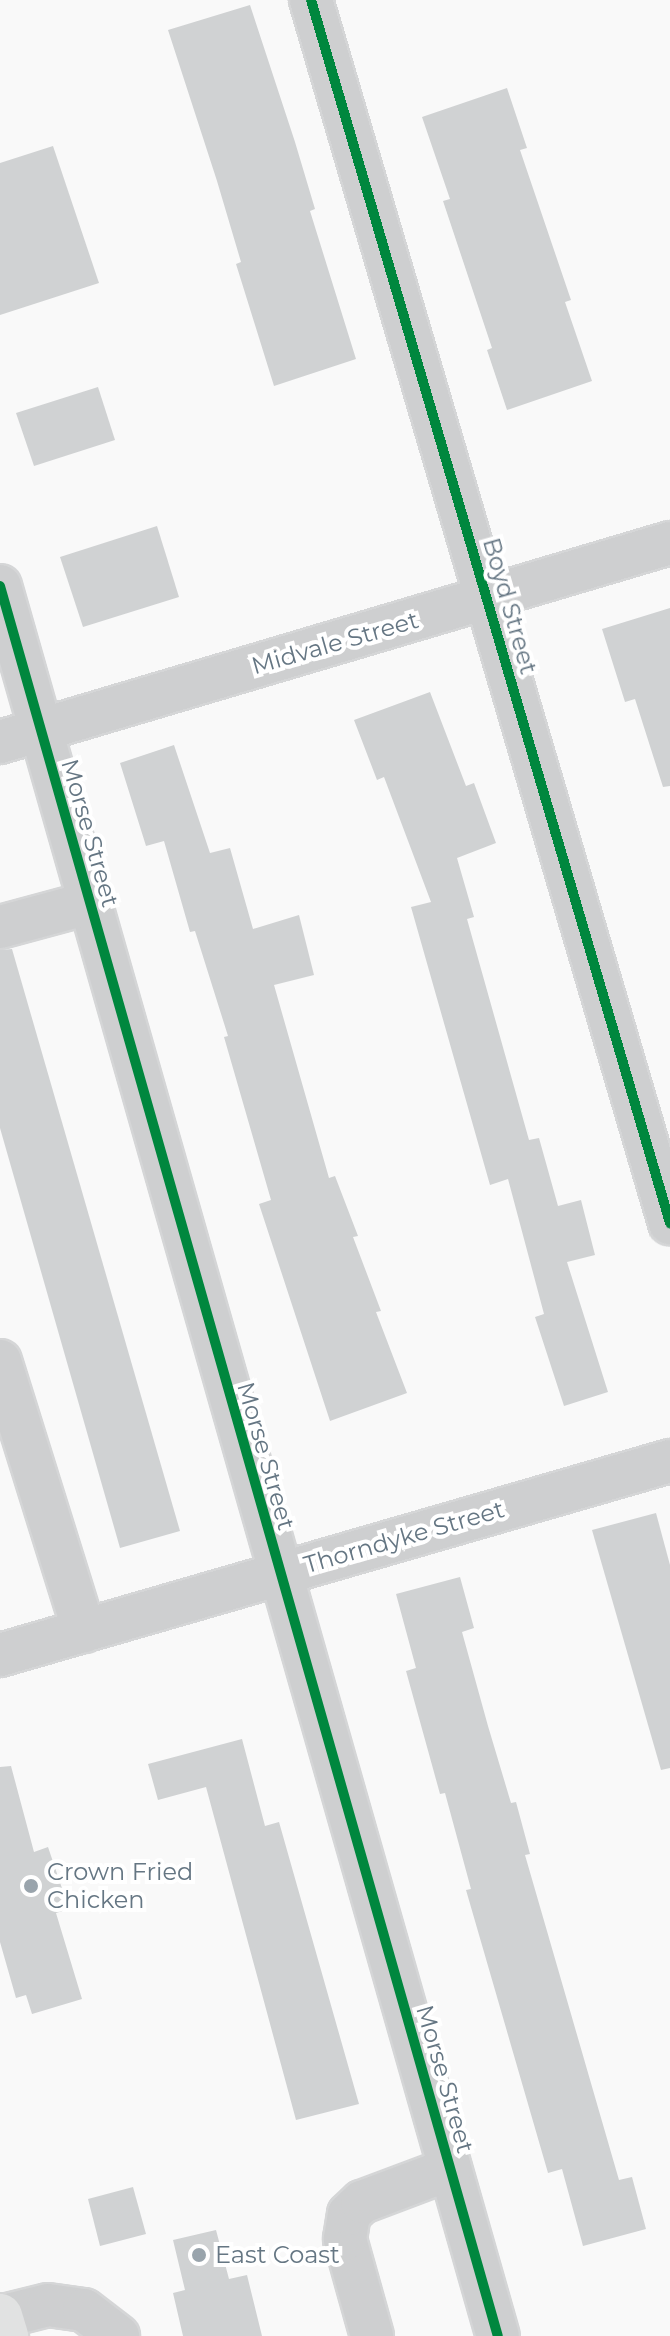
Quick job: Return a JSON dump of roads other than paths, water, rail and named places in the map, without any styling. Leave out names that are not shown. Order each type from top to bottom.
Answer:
[{"type":"main road","points":[[0,2316],[6,2336]]},
{"type":"street","name":"Boyd Street","points":[[311,0],[670,1223]]},
{"type":"street","name":"Midvale Street","points":[[0,742],[670,543]]},
{"type":"street","name":"Morse Street","points":[[0,586],[278,1573],[498,2336]]},
{"type":"street","points":[[0,927],[89,903]]},
{"type":"street","points":[[0,1361],[84,1631]]},
{"type":"street","name":"Thorndyke Street","points":[[0,1655],[670,1461]]},
{"type":"street","points":[[372,2336],[345,2239],[349,2214],[362,2202],[450,2169]]},
{"type":"street","points":[[0,2316],[48,2305],[84,2310],[118,2336]]},
{"type":"place","name":"Crown Fried Chicken","points":[[31,1886]]},
{"type":"place","name":"East Coast","points":[[199,2255]]}]
